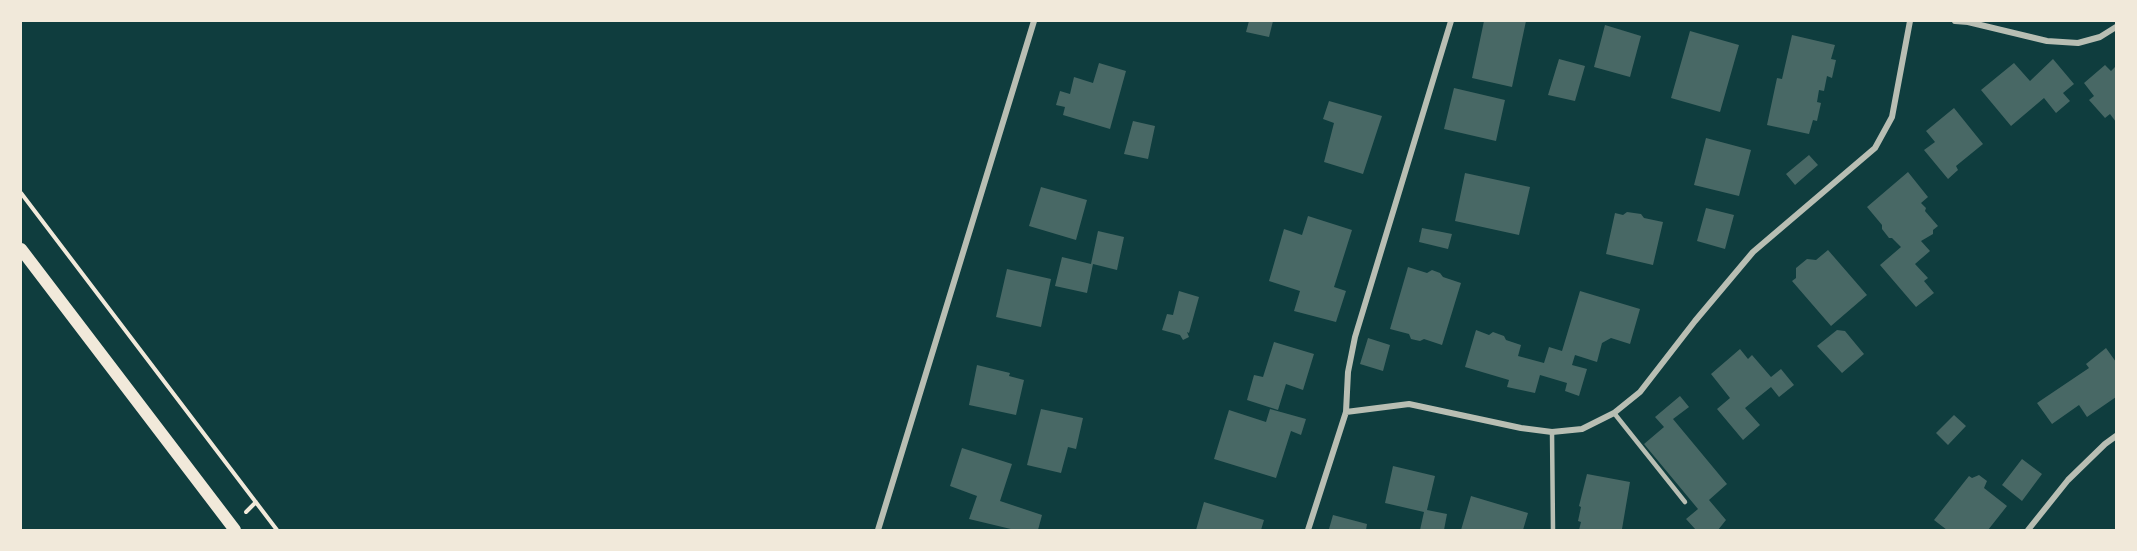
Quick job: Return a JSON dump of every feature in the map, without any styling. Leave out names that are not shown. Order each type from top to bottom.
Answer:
[{"type":"main road","points":[[21,249],[232,529]]},
{"type":"street","points":[[878,530],[1034,21]]},
{"type":"street","points":[[1308,530],[1346,412],[1348,372],[1355,337],[1451,21]]},
{"type":"street","points":[[1346,412],[1409,404],[1521,428],[1552,432],[1582,429],[1614,413],[1640,392],[1753,252],[1875,148],[1892,117],[1910,21]]},
{"type":"street","points":[[1955,21],[2047,41],[2078,43],[2100,37],[2116,27]]},
{"type":"street","points":[[2028,530],[2068,480],[2116,436]]},
{"type":"lane","points":[[1614,413],[1685,502]]},
{"type":"lane","points":[[1552,432],[1552,530]]},
{"type":"path","points":[[21,193],[277,530]]},
{"type":"building","points":[[1249,21],[1273,21],[1269,37],[1246,32]]},
{"type":"building","points":[[1484,21],[1526,21],[1512,87],[1472,78]]},
{"type":"building","points":[[1605,25],[1641,36],[1630,77],[1594,67]]},
{"type":"building","points":[[1690,31],[1739,45],[1720,112],[1671,98]]},
{"type":"building","points":[[1792,35],[1835,45],[1831,59],[1836,60],[1832,78],[1827,76],[1824,91],[1819,90],[1817,102],[1821,103],[1817,121],[1813,120],[1809,134],[1767,125],[1777,78],[1782,79]]},
{"type":"building","points":[[1559,59],[1585,66],[1575,101],[1548,95]]},
{"type":"building","points":[[2053,59],[2074,84],[2063,93],[2070,101],[2056,113],[2044,98],[2011,126],[1981,90],[2014,63],[2030,81]]},
{"type":"building","points":[[1099,63],[1126,71],[1110,129],[1063,115],[1065,107],[1056,105],[1060,91],[1070,94],[1074,77],[1093,83]]},
{"type":"building","points":[[2105,65],[2111,71],[2116,66],[2116,122],[2110,114],[2105,118],[2089,100],[2094,96],[2084,83]]},
{"type":"building","points":[[1454,88],[1505,100],[1496,141],[1444,129]]},
{"type":"building","points":[[1329,101],[1382,116],[1363,174],[1324,162],[1334,123],[1323,119]]},
{"type":"building","points":[[1954,108],[1983,144],[1956,166],[1958,170],[1948,179],[1924,150],[1935,142],[1926,131]]},
{"type":"building","points":[[1133,121],[1155,126],[1148,159],[1124,154]]},
{"type":"building","points":[[1706,138],[1751,150],[1739,196],[1694,185]]},
{"type":"building","points":[[1809,155],[1818,165],[1795,185],[1786,174]]},
{"type":"building","points":[[1908,172],[1928,197],[1921,203],[1938,226],[1933,230],[1933,234],[1921,241],[1930,251],[1915,264],[1928,278],[1924,281],[1934,293],[1916,307],[1880,265],[1901,247],[1889,238],[1882,229],[1882,225],[1867,207]]},
{"type":"building","points":[[1465,173],[1530,187],[1519,235],[1455,221]]},
{"type":"building","points":[[1041,187],[1087,200],[1076,240],[1029,226]]},
{"type":"building","points":[[1706,208],[1734,215],[1725,249],[1697,241]]},
{"type":"building","points":[[1627,212],[1641,214],[1644,218],[1663,222],[1653,265],[1606,254],[1615,213],[1623,215]]},
{"type":"building","points":[[1308,216],[1352,230],[1334,287],[1346,291],[1336,322],[1294,311],[1300,291],[1269,281],[1284,229],[1302,235]]},
{"type":"building","points":[[1422,228],[1452,234],[1448,249],[1419,242]]},
{"type":"building","points":[[1098,231],[1124,237],[1117,270],[1093,264],[1087,293],[1055,286],[1062,257],[1091,264]]},
{"type":"building","points":[[1828,250],[1867,295],[1831,326],[1792,281],[1796,278],[1796,268],[1807,259],[1816,260]]},
{"type":"building","points":[[1408,267],[1427,273],[1432,270],[1443,277],[1461,283],[1442,345],[1424,339],[1420,341],[1411,339],[1409,334],[1390,329]]},
{"type":"building","points":[[1007,269],[1051,279],[1041,327],[996,317]]},
{"type":"building","points":[[1179,291],[1199,297],[1189,333],[1187,332],[1189,337],[1183,340],[1180,335],[1162,330],[1167,314],[1173,315]]},
{"type":"building","points":[[1580,291],[1640,309],[1630,344],[1611,338],[1602,343],[1597,362],[1575,355],[1572,365],[1587,369],[1579,396],[1565,391],[1567,383],[1540,375],[1535,393],[1507,387],[1509,380],[1465,367],[1476,330],[1489,335],[1493,332],[1504,336],[1506,340],[1521,345],[1518,356],[1544,363],[1549,347],[1562,351]]},
{"type":"building","points":[[1837,330],[1845,331],[1864,354],[1842,373],[1817,346]]},
{"type":"building","points":[[1368,338],[1390,345],[1383,371],[1360,364]]},
{"type":"building","points":[[1274,342],[1314,354],[1303,390],[1286,384],[1278,410],[1247,400],[1254,375],[1263,377]]},
{"type":"building","points":[[2106,348],[2116,362],[2116,397],[2087,417],[2079,405],[2052,424],[2037,403],[2089,368],[2086,364]]},
{"type":"building","points":[[1740,349],[1748,359],[1752,355],[1771,377],[1781,369],[1794,385],[1779,397],[1771,387],[1745,408],[1760,425],[1743,440],[1717,409],[1730,398],[1711,374]]},
{"type":"building","points":[[977,365],[1010,373],[1009,376],[1024,380],[1016,415],[969,405]]},
{"type":"building","points":[[1680,396],[1689,407],[1673,419],[1727,484],[1709,500],[1726,520],[1718,530],[1696,530],[1686,519],[1698,509],[1644,444],[1664,427],[1655,417]]},
{"type":"building","points":[[1041,409],[1083,418],[1076,449],[1068,447],[1061,473],[1027,465]]},
{"type":"building","points":[[1270,409],[1306,419],[1301,435],[1291,431],[1276,478],[1214,459],[1229,410],[1266,422]]},
{"type":"building","points":[[1954,415],[1966,426],[1948,445],[1936,433]]},
{"type":"building","points":[[962,448],[1012,464],[1000,501],[1042,515],[1038,530],[1015,530],[969,519],[977,496],[950,486]]},
{"type":"building","points":[[2022,459],[2042,474],[2022,501],[2002,485]]},
{"type":"building","points":[[1393,466],[1435,476],[1427,510],[1447,514],[1444,530],[1420,530],[1424,512],[1385,503]]},
{"type":"building","points":[[1587,474],[1630,482],[1622,529],[1579,530],[1581,507],[1579,506]]},
{"type":"building","points":[[1979,475],[1987,481],[1984,488],[2007,506],[1988,530],[1947,530],[1934,520],[1969,476],[1972,478]]},
{"type":"building","points":[[1471,496],[1528,513],[1523,530],[1461,530]]},
{"type":"building","points":[[1204,502],[1264,520],[1261,530],[1196,530]]},
{"type":"building","points":[[1333,515],[1367,524],[1366,530],[1329,529]]}]
